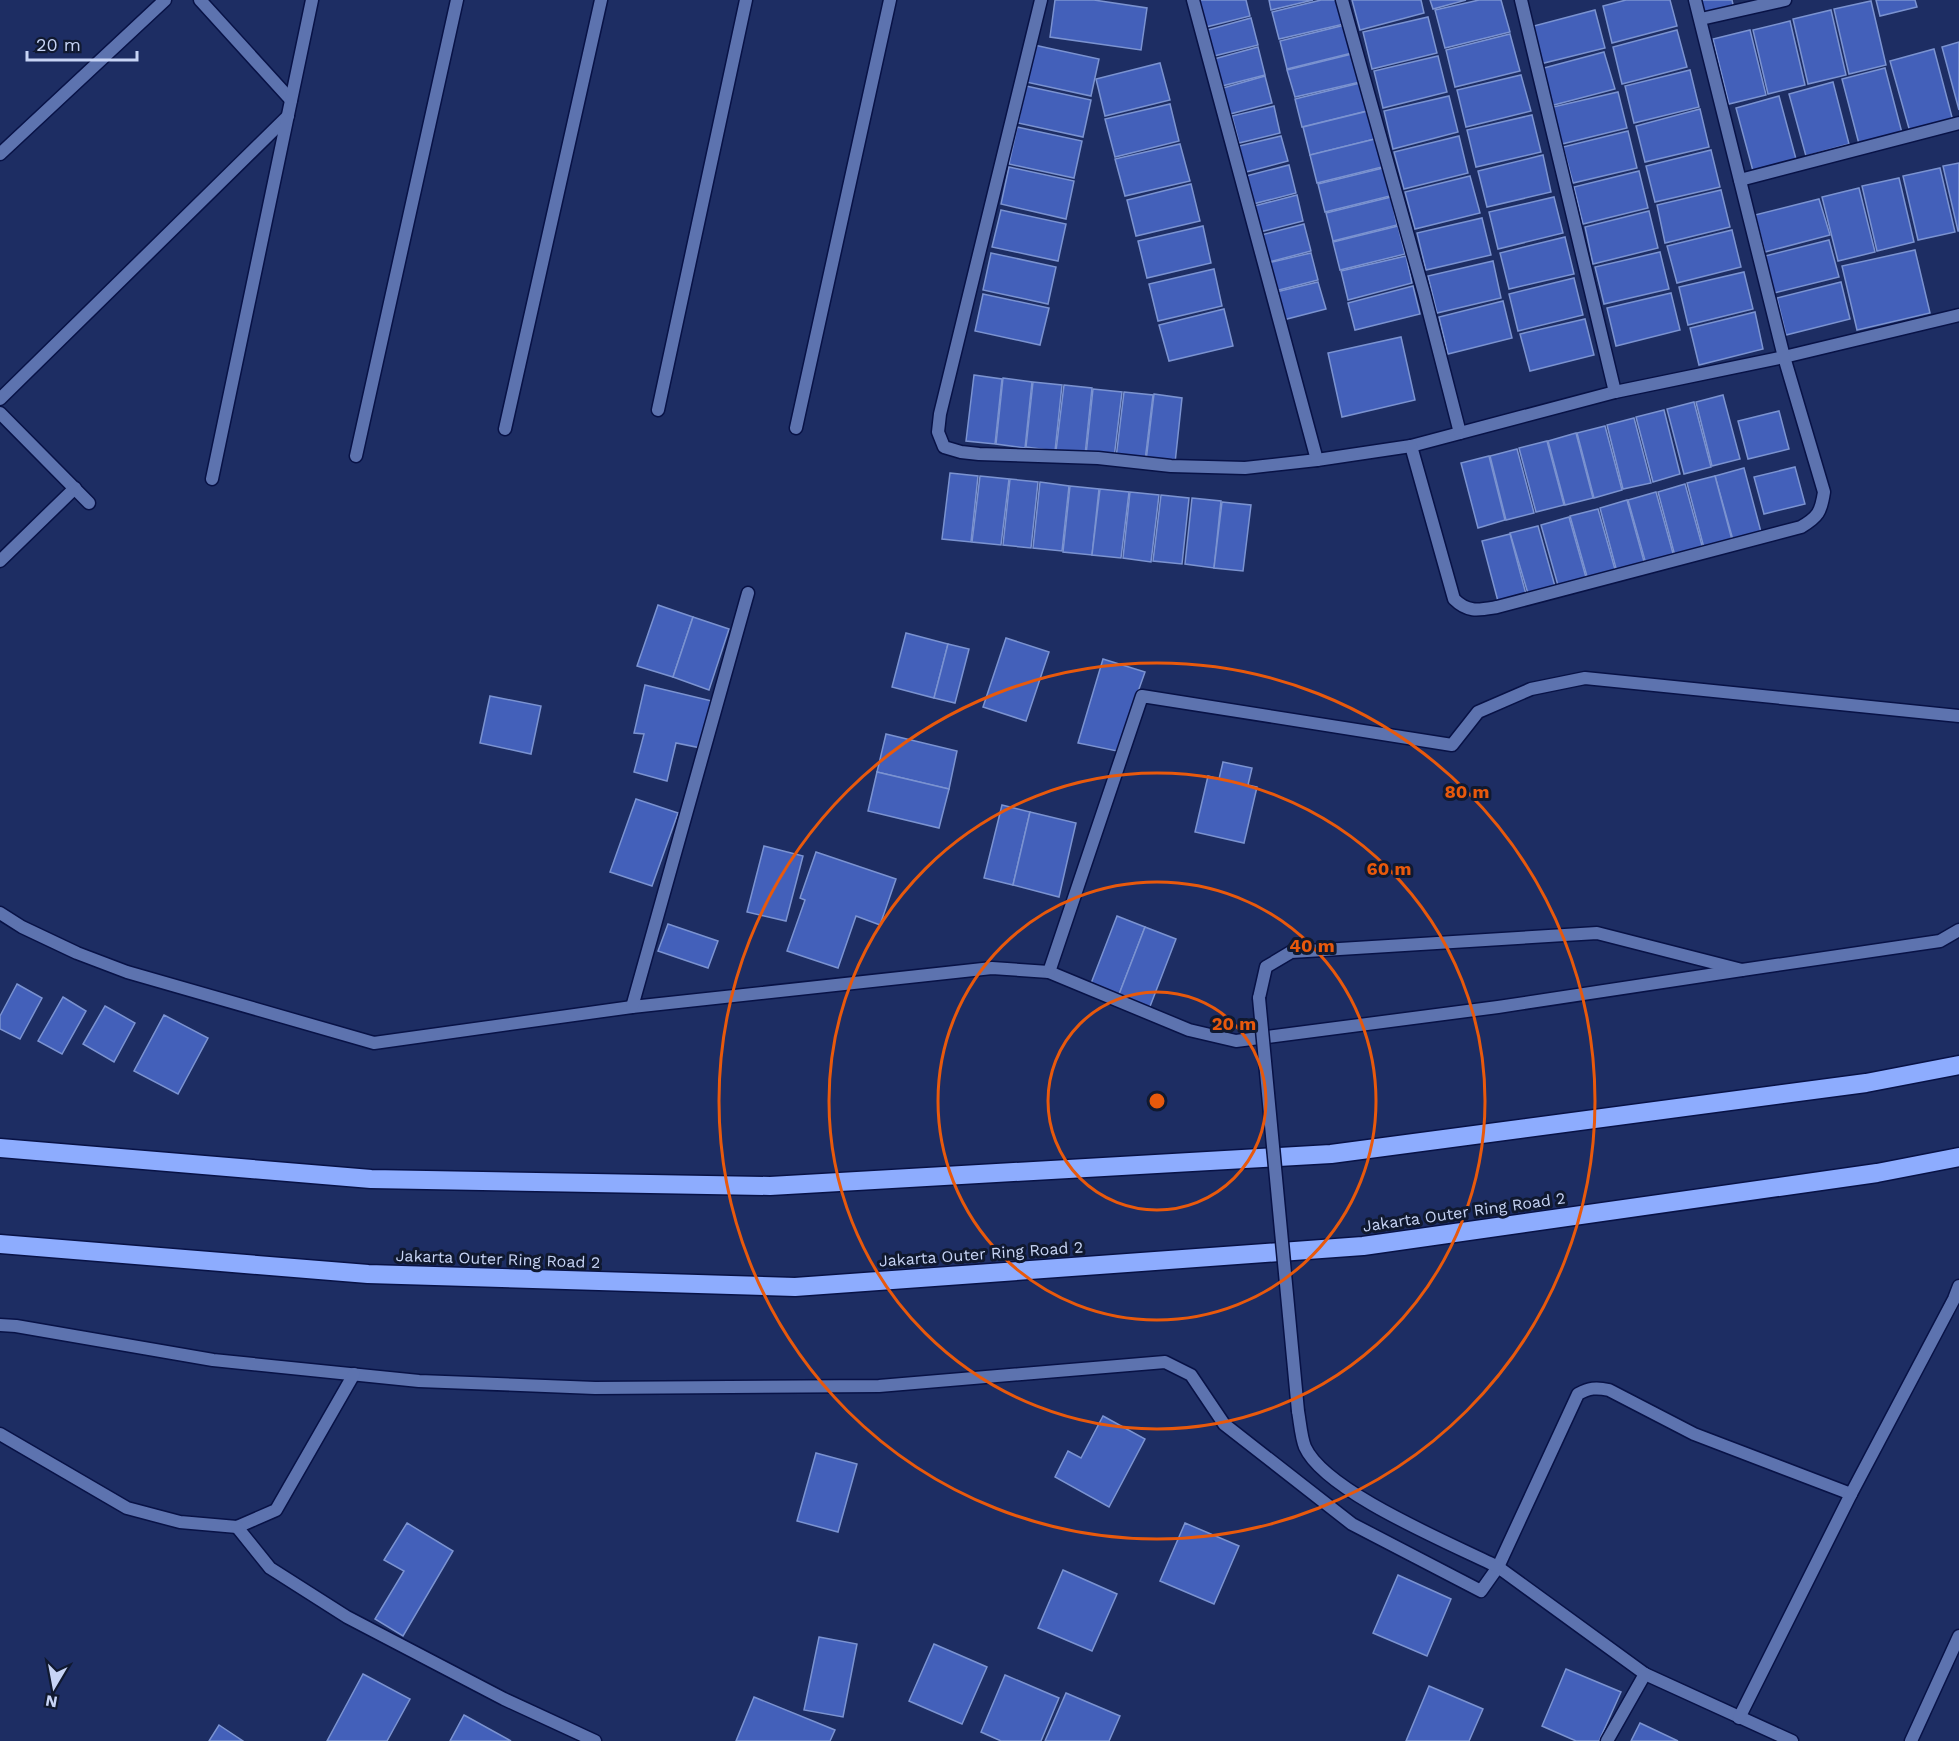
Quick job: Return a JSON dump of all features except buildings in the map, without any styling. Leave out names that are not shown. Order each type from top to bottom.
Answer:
[{"type":"highway","points":[[0,1148],[371,1179],[770,1186],[1331,1154],[1866,1083],[1959,1065]]},
{"type":"highway","name":"Jakarta Outer Ring Road 2","points":[[0,1244],[368,1274],[795,1287],[1363,1246],[1877,1173],[1959,1156]]},
{"type":"street","points":[[0,154],[165,0]]},
{"type":"street","points":[[200,0],[291,100]]},
{"type":"street","points":[[212,479],[312,0]]},
{"type":"street","points":[[356,456],[458,0]]},
{"type":"street","points":[[505,429],[601,0]]},
{"type":"street","points":[[658,410],[746,0]]},
{"type":"street","points":[[796,428],[890,0]]},
{"type":"street","points":[[1041,0],[940,414],[938,432],[944,447],[979,454],[1098,458],[1171,466],[1245,468],[1317,460],[1411,446],[1615,392],[1784,357],[1959,315]]},
{"type":"street","points":[[1193,0],[1317,460]]},
{"type":"street","points":[[1342,0],[1424,293],[1460,433]]},
{"type":"street","points":[[1521,0],[1615,392]]},
{"type":"street","points":[[1411,446],[1455,599],[1463,607],[1478,610],[1801,528],[1816,518],[1822,506],[1824,492],[1784,357],[1695,0]]},
{"type":"street","points":[[1701,19],[1785,0]]},
{"type":"street","points":[[0,399],[288,116]]},
{"type":"street","points":[[1740,180],[1959,123]]},
{"type":"street","points":[[0,413],[89,503]]},
{"type":"street","points":[[0,561],[75,489]]},
{"type":"street","points":[[632,1007],[748,593]]},
{"type":"street","points":[[1050,972],[1142,696],[1452,745],[1478,712],[1531,689],[1585,678],[1959,716]]},
{"type":"street","points":[[0,914],[76,953],[127,972],[374,1043],[632,1007],[992,968],[1050,972],[1189,1030],[1236,1041],[1498,1007],[1940,941],[1959,930]]},
{"type":"street","points":[[1742,970],[1597,933],[1291,952],[1266,967],[1259,998],[1298,1411],[1305,1447],[1319,1468],[1368,1503],[1498,1567],[1645,1674],[1792,1741]]},
{"type":"street","points":[[1739,1718],[1851,1494],[1918,1369],[1959,1286]]},
{"type":"street","points":[[0,1325],[213,1360],[419,1381],[595,1388],[879,1386],[1165,1362],[1191,1375],[1224,1424],[1352,1524],[1481,1591],[1498,1567],[1578,1394],[1589,1389],[1609,1390],[1694,1434],[1851,1494]]},
{"type":"street","points":[[0,1434],[127,1508],[180,1522],[237,1527],[276,1510],[354,1374]]},
{"type":"street","points":[[237,1527],[270,1568],[347,1617],[504,1699],[595,1741]]},
{"type":"street","points":[[1911,1741],[1959,1636]]},
{"type":"street","points":[[1607,1741],[1645,1674]]}]
